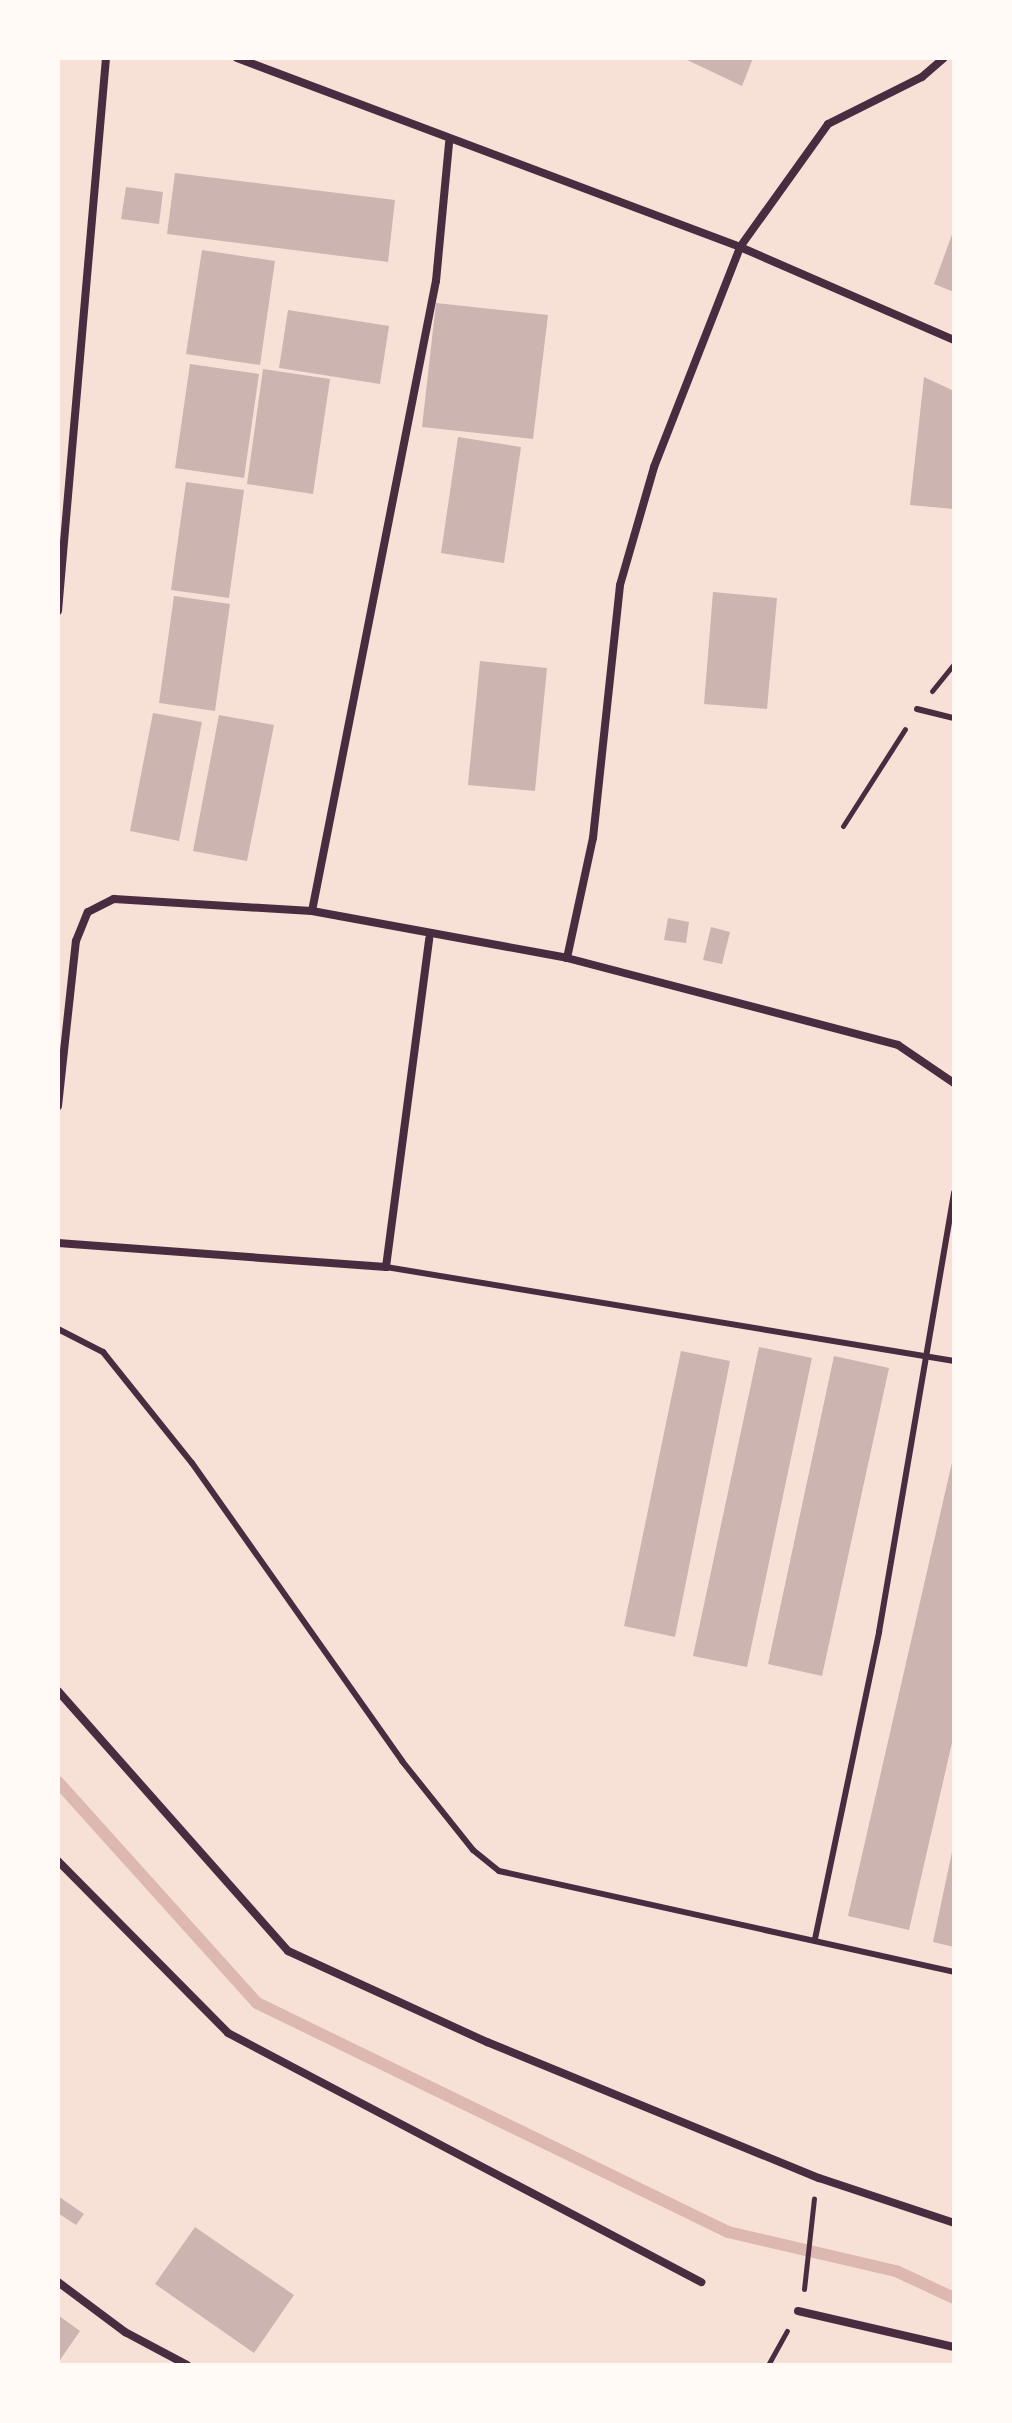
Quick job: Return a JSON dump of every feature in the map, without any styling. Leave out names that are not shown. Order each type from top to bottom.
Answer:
[{"type":"street","points":[[58,611],[106,58]]},
{"type":"street","points":[[237,58],[449,143],[740,247],[954,340]]},
{"type":"street","points":[[567,958],[593,838],[620,585],[654,467],[740,247],[828,124],[922,77],[944,58]]},
{"type":"street","points":[[312,911],[436,281],[449,143]]},
{"type":"street","points":[[58,1106],[76,941],[88,912],[114,899],[312,911],[429,939],[567,958],[898,1045],[954,1083]]},
{"type":"street","points":[[58,1243],[386,1267],[429,939]]},
{"type":"street","points":[[58,1691],[288,1951],[775,2160],[954,2223]]},
{"type":"street","points":[[58,1861],[228,2033],[701,2282]]},
{"type":"street","points":[[58,2282],[125,2332],[187,2365]]},
{"type":"street","points":[[798,2311],[954,2347]]},
{"type":"lane","points":[[917,709],[954,718]]},
{"type":"lane","points":[[815,1939],[931,1356],[954,1192]]},
{"type":"lane","points":[[386,1267],[954,1361]]},
{"type":"lane","points":[[58,1329],[103,1352],[192,1463],[402,1761],[482,1857],[534,1883],[815,1939],[954,1972]]},
{"type":"path","points":[[843,826],[917,709],[954,664]]},
{"type":"path","points":[[804,2288],[813,2208]]},
{"type":"building","points":[[683,58],[753,58],[742,86]]},
{"type":"building","points":[[175,173],[395,200],[388,262],[167,234]]},
{"type":"building","points":[[126,187],[163,192],[159,224],[121,219]]},
{"type":"building","points":[[954,229],[954,292],[934,284]]},
{"type":"building","points":[[202,250],[275,261],[260,365],[186,354]]},
{"type":"building","points":[[436,303],[548,315],[533,439],[422,427]]},
{"type":"building","points":[[288,310],[389,326],[380,384],[279,368]]},
{"type":"building","points":[[190,364],[259,374],[244,478],[175,468]]},
{"type":"building","points":[[263,369],[330,379],[313,494],[247,484]]},
{"type":"building","points":[[924,377],[954,391],[954,509],[910,505]]},
{"type":"building","points":[[458,437],[521,447],[504,563],[441,553]]},
{"type":"building","points":[[186,482],[244,490],[229,598],[171,590]]},
{"type":"building","points":[[713,592],[777,598],[767,709],[704,704]]},
{"type":"building","points":[[174,596],[230,604],[215,711],[159,703]]},
{"type":"building","points":[[480,661],[547,668],[535,791],[468,785]]},
{"type":"building","points":[[153,713],[202,722],[179,841],[130,831]]},
{"type":"building","points":[[219,715],[274,725],[247,861],[193,851]]},
{"type":"building","points":[[668,918],[689,922],[686,943],[664,940]]},
{"type":"building","points":[[711,927],[730,932],[722,964],[703,960]]},
{"type":"building","points":[[759,1347],[812,1358],[747,1667],[693,1656]]},
{"type":"building","points":[[681,1351],[730,1361],[675,1637],[624,1626]]},
{"type":"building","points":[[834,1356],[889,1368],[822,1676],[768,1664]]},
{"type":"building","points":[[953,1458],[954,1734],[909,1930],[848,1916]]},
{"type":"building","points":[[954,1847],[954,1947],[933,1942]]},
{"type":"building","points":[[58,2196],[84,2214],[76,2225],[58,2213]]},
{"type":"building","points":[[195,2227],[294,2295],[254,2353],[155,2284]]},
{"type":"building","points":[[58,2315],[80,2331],[58,2363]]},
{"type":"waterway","points":[[58,1782],[257,2003],[728,2232],[896,2271],[954,2298]]}]
